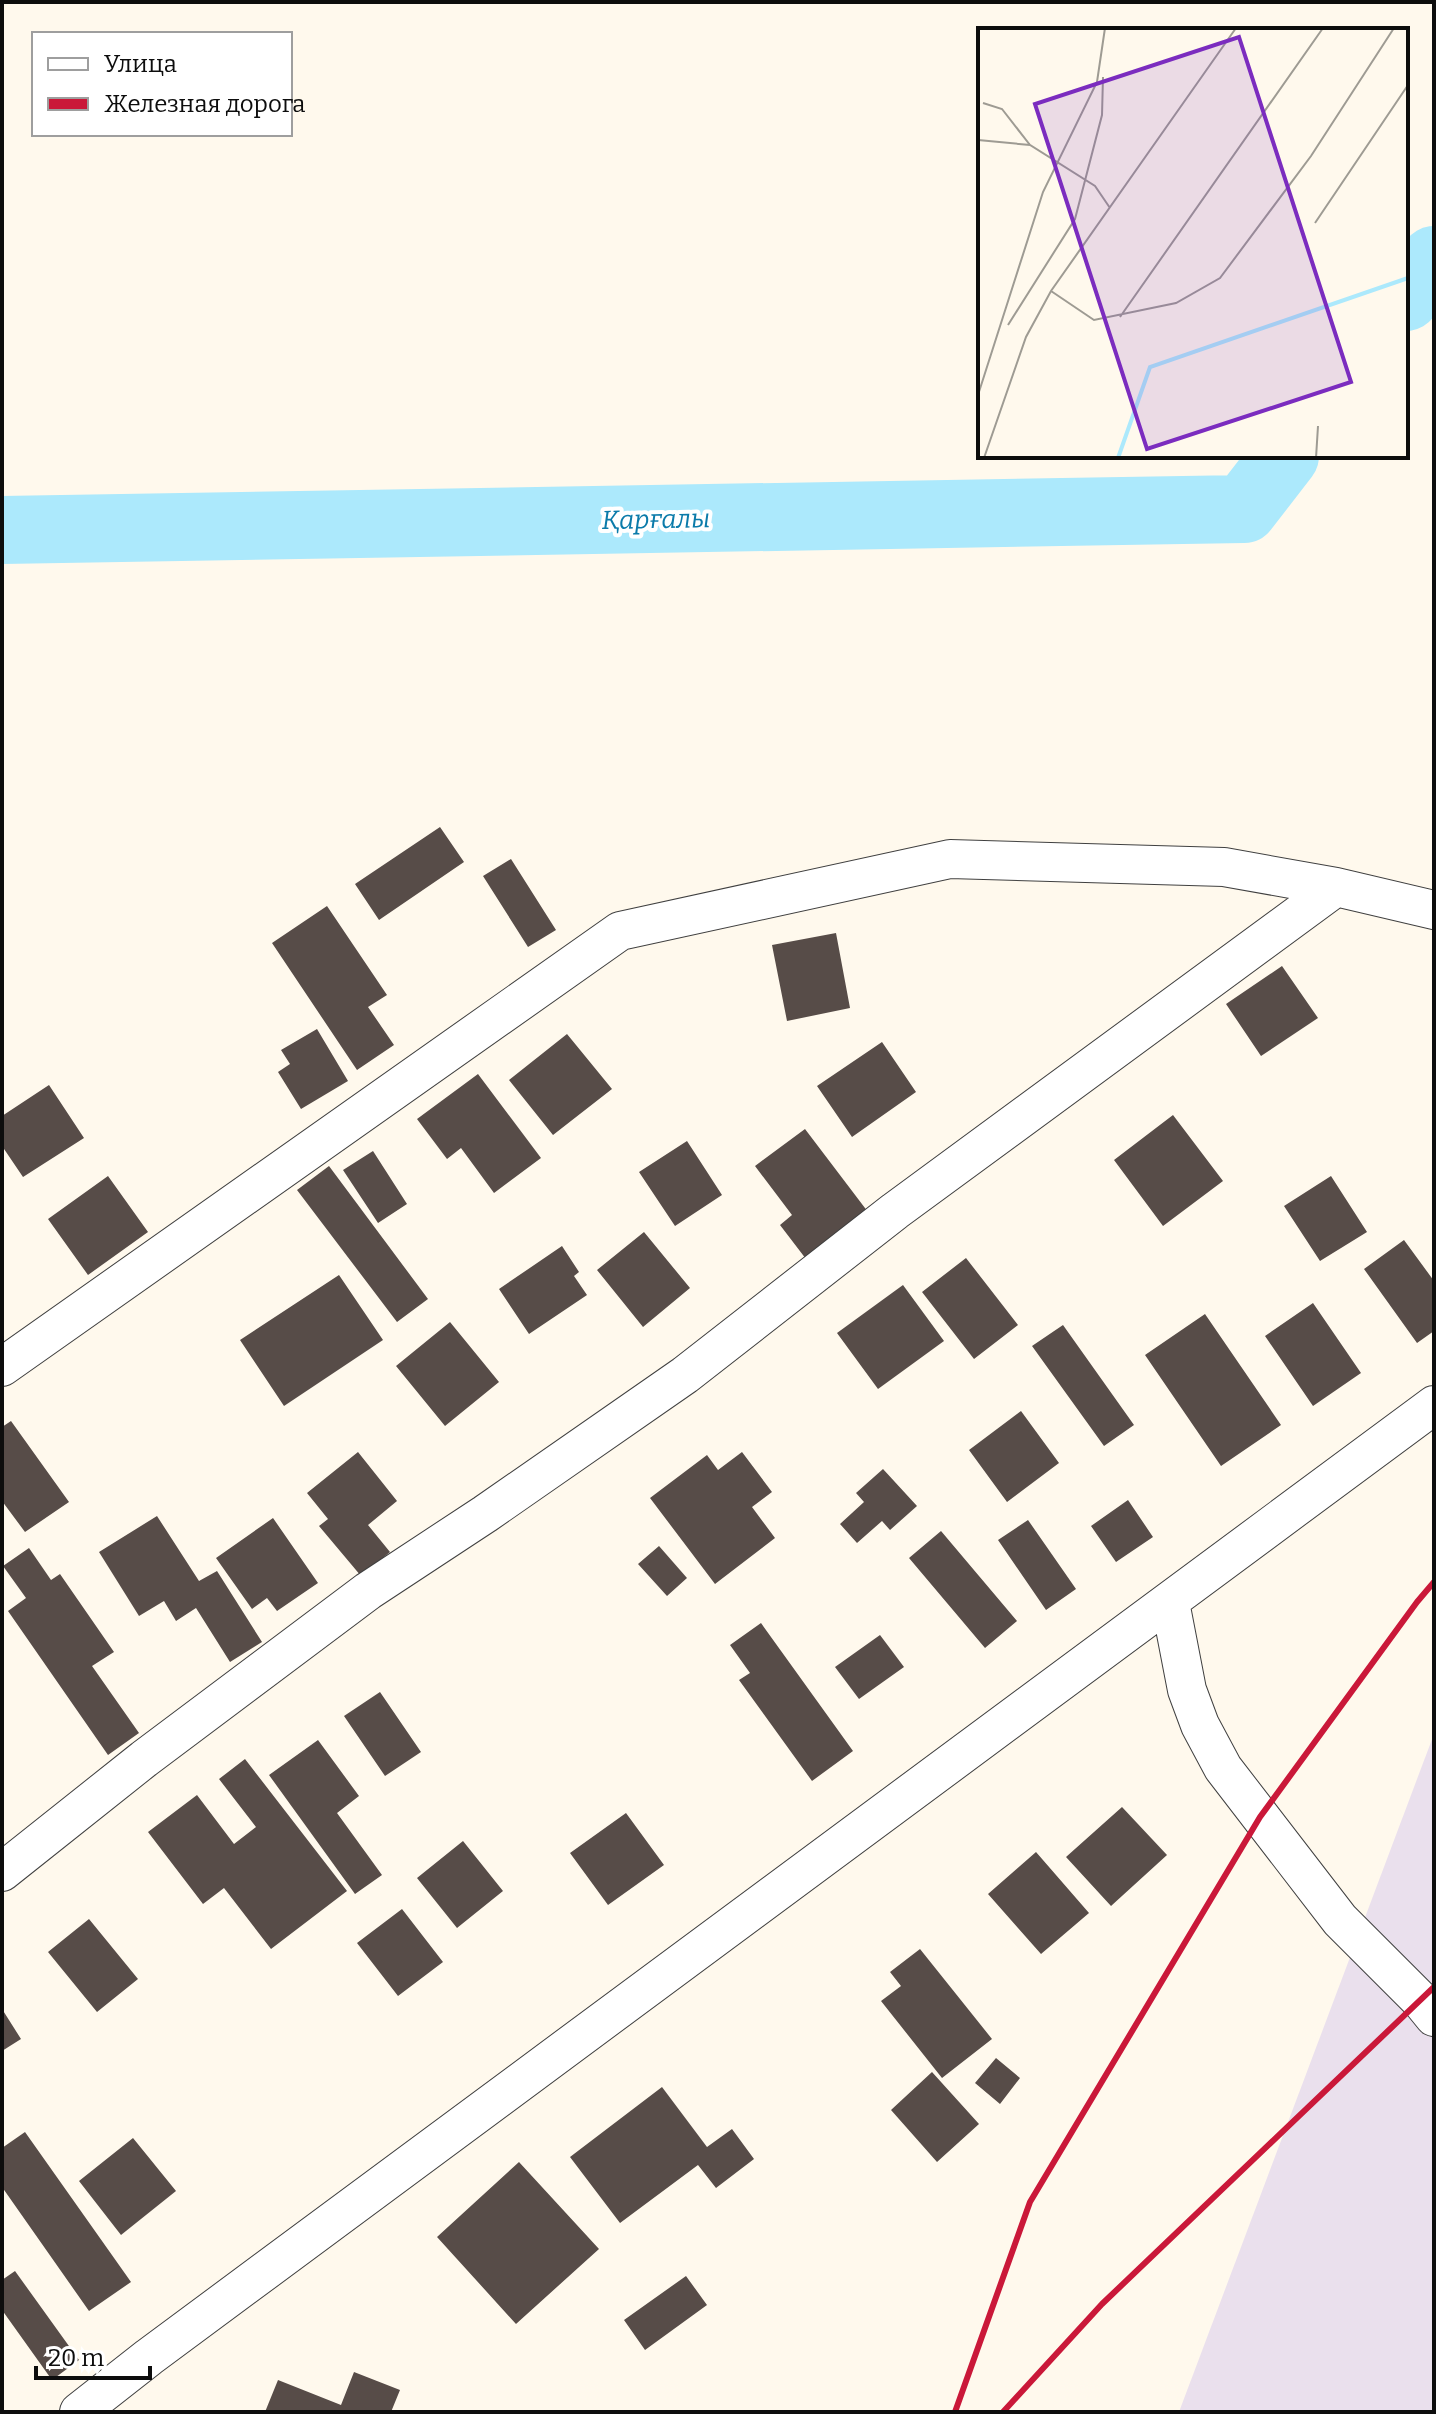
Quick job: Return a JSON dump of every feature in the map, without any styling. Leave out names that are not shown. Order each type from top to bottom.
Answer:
[{"type":"street","points":[[2,1367],[620,931],[950,859],[1224,867],[1336,887],[1434,910]]},
{"type":"street","points":[[2,1872],[144,1759],[368,1591],[685,1375],[895,1211],[1336,887]]},
{"type":"street","points":[[79,2412],[1434,1405]]},
{"type":"street","points":[[1170,1602],[1187,1690],[1200,1725],[1223,1768],[1340,1920],[1434,2017]]},
{"type":"shaded area","points":[[1434,1734],[1434,2412],[1179,2412]]},
{"type":"building","points":[[440,827],[464,862],[379,920],[355,884]]},
{"type":"building","points":[[511,859],[556,930],[528,947],[483,876]]},
{"type":"building","points":[[327,906],[387,995],[368,1007],[394,1045],[357,1070],[272,943]]},
{"type":"building","points":[[836,933],[850,1008],[787,1021],[772,945]]},
{"type":"building","points":[[1282,966],[1318,1018],[1261,1056],[1226,1004]]},
{"type":"building","points":[[317,1029],[348,1081],[301,1109],[278,1072],[290,1064],[281,1050]]},
{"type":"building","points":[[567,1034],[612,1089],[553,1135],[509,1080]]},
{"type":"building","points":[[882,1042],[916,1092],[852,1137],[817,1086]]},
{"type":"building","points":[[478,1074],[541,1158],[494,1193],[461,1148],[447,1159],[417,1119]]},
{"type":"building","points":[[49,1085],[84,1138],[23,1177],[2,1146],[2,1116]]},
{"type":"building","points":[[1173,1115],[1223,1181],[1163,1226],[1114,1160]]},
{"type":"building","points":[[805,1129],[868,1212],[806,1259],[780,1225],[792,1215],[755,1166]]},
{"type":"building","points":[[687,1141],[722,1195],[675,1226],[639,1172]]},
{"type":"building","points":[[373,1151],[407,1204],[378,1223],[343,1170]]},
{"type":"building","points":[[329,1166],[428,1299],[397,1322],[297,1190]]},
{"type":"building","points":[[108,1176],[148,1232],[88,1275],[48,1219]]},
{"type":"building","points":[[1331,1176],[1367,1232],[1320,1261],[1284,1206]]},
{"type":"building","points":[[644,1232],[690,1288],[643,1327],[597,1270]]},
{"type":"building","points":[[1404,1240],[1434,1281],[1434,1331],[1417,1343],[1364,1269]]},
{"type":"building","points":[[562,1246],[579,1272],[574,1276],[587,1295],[529,1334],[499,1289]]},
{"type":"building","points":[[966,1258],[1018,1325],[974,1359],[922,1292]]},
{"type":"building","points":[[339,1275],[383,1340],[284,1406],[240,1340]]},
{"type":"building","points":[[903,1285],[944,1341],[878,1389],[837,1333]]},
{"type":"building","points":[[1313,1303],[1361,1373],[1313,1406],[1265,1336]]},
{"type":"building","points":[[1205,1314],[1281,1425],[1221,1466],[1145,1355]]},
{"type":"building","points":[[450,1322],[499,1382],[445,1426],[396,1366]]},
{"type":"building","points":[[1063,1325],[1134,1425],[1104,1446],[1032,1346]]},
{"type":"building","points":[[1021,1411],[1059,1463],[1007,1502],[969,1450]]},
{"type":"building","points":[[11,1421],[69,1502],[25,1532],[2,1501],[2,1427]]},
{"type":"building","points":[[358,1452],[397,1501],[368,1525],[390,1552],[361,1576],[319,1526],[328,1519],[307,1493]]},
{"type":"building","points":[[742,1452],[772,1492],[752,1507],[775,1538],[715,1584],[650,1498],[707,1455],[718,1470]]},
{"type":"building","points":[[883,1469],[917,1506],[890,1530],[882,1521],[857,1543],[840,1524],[864,1502],[856,1493]]},
{"type":"building","points":[[1128,1500],[1153,1537],[1116,1562],[1091,1526]]},
{"type":"building","points":[[157,1516],[199,1581],[217,1571],[262,1642],[230,1662],[196,1608],[176,1621],[164,1601],[139,1616],[99,1552]]},
{"type":"building","points":[[273,1518],[318,1583],[277,1611],[267,1598],[252,1609],[216,1558]]},
{"type":"building","points":[[1028,1520],[1076,1589],[1046,1610],[998,1540]]},
{"type":"building","points":[[941,1531],[1017,1621],[985,1648],[909,1558]]},
{"type":"building","points":[[659,1546],[687,1578],[667,1596],[638,1564]]},
{"type":"building","points":[[29,1548],[51,1580],[60,1574],[114,1652],[92,1666],[139,1733],[108,1755],[8,1611],[26,1598],[3,1566]]},
{"type":"building","points":[[761,1623],[853,1751],[812,1781],[739,1680],[750,1673],[730,1645]]},
{"type":"building","points":[[880,1635],[904,1667],[859,1699],[835,1667]]},
{"type":"building","points":[[380,1692],[421,1752],[385,1776],[344,1716]]},
{"type":"building","points":[[318,1740],[359,1796],[337,1813],[382,1875],[355,1894],[269,1775]]},
{"type":"building","points":[[245,1759],[347,1891],[271,1949],[224,1888],[203,1904],[148,1832],[197,1795],[234,1844],[256,1827],[219,1779]]},
{"type":"building","points":[[1122,1807],[1167,1855],[1111,1906],[1066,1857]]},
{"type":"building","points":[[626,1813],[664,1865],[608,1905],[570,1853]]},
{"type":"building","points":[[463,1841],[503,1891],[457,1928],[417,1878]]},
{"type":"building","points":[[1036,1852],[1089,1913],[1041,1954],[988,1894]]},
{"type":"building","points":[[402,1909],[443,1962],[398,1996],[357,1943]]},
{"type":"building","points":[[89,1919],[138,1979],[97,2012],[48,1952]]},
{"type":"building","points":[[920,1949],[992,2039],[942,2078],[881,2001],[901,1986],[890,1972]]},
{"type":"building","points":[[2,2009],[21,2039],[2,2051]]},
{"type":"building","points":[[996,2058],[1020,2078],[1000,2104],[975,2083]]},
{"type":"building","points":[[932,2072],[979,2124],[937,2162],[891,2110]]},
{"type":"building","points":[[662,2087],[707,2147],[732,2129],[754,2159],[716,2188],[698,2165],[620,2223],[570,2157]]},
{"type":"building","points":[[25,2132],[131,2282],[89,2311],[2,2187],[2,2148]]},
{"type":"building","points":[[133,2138],[176,2191],[121,2235],[79,2181]]},
{"type":"building","points":[[519,2162],[599,2249],[516,2324],[437,2237]]},
{"type":"building","points":[[15,2271],[79,2360],[52,2380],[2,2310],[2,2280]]},
{"type":"building","points":[[686,2276],[707,2305],[645,2350],[624,2320]]},
{"type":"building","points":[[354,2372],[400,2390],[391,2412],[265,2412],[278,2380],[341,2405]]},
{"type":"waterway","name":"Қарғалы","points":[[1408,294],[1434,260]]},
{"type":"waterway","name":"Қарғалы","points":[[2,530],[1244,509],[1283,458]]},
{"type":"railway","points":[[955,2412],[1030,2202],[1260,1817],[1434,1582]]},
{"type":"railway","points":[[1003,2412],[1102,2304],[1434,1987]]}]
